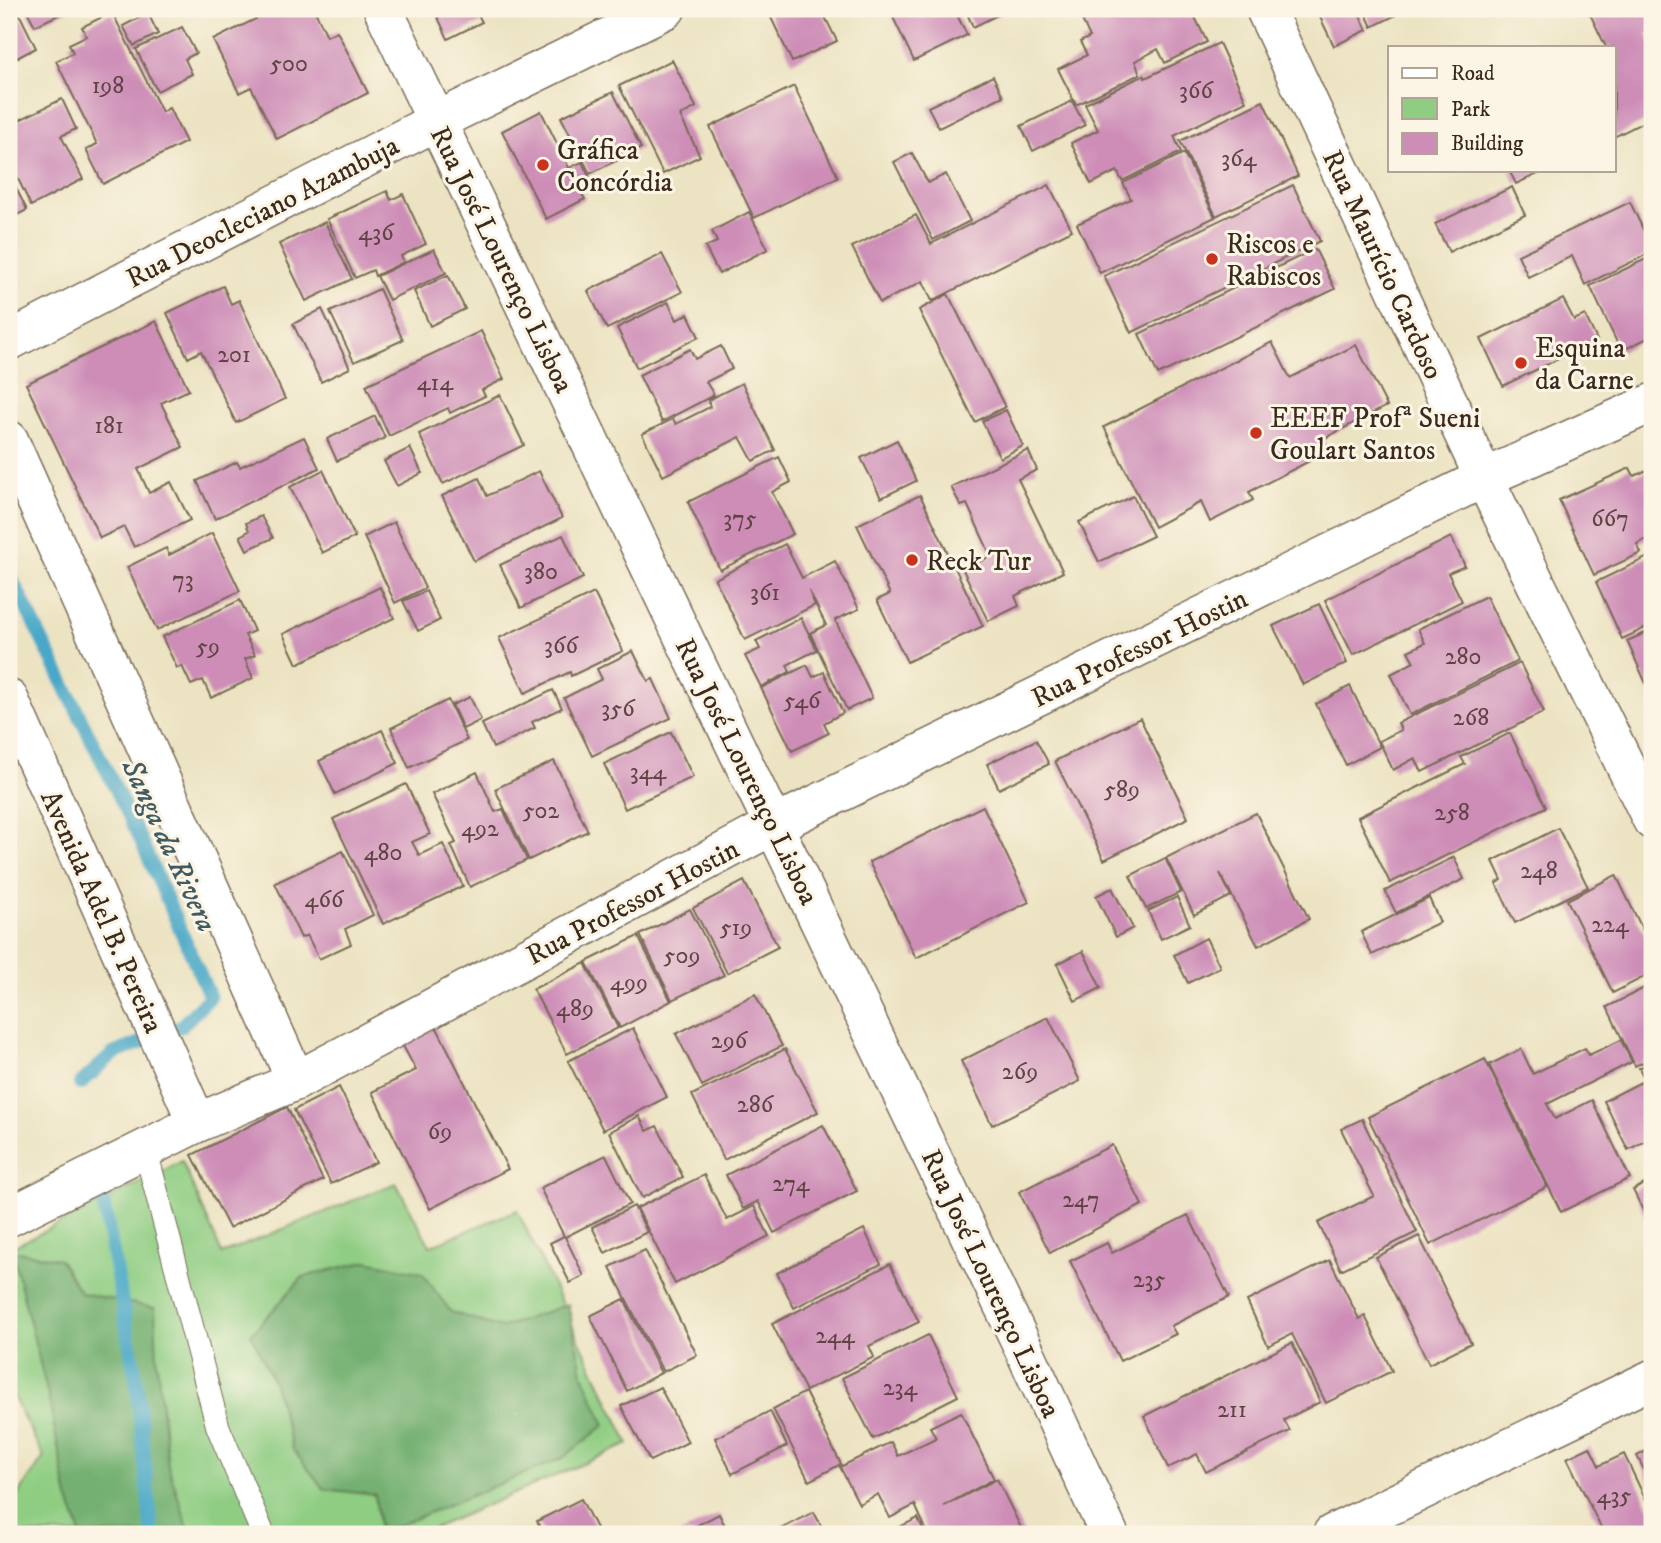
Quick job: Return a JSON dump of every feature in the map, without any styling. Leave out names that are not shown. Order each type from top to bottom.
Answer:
[{"type":"street","name":"Rua José Lourenço Lisboa","points":[[383,9],[774,825],[1109,1534]]},
{"type":"street","name":"Rua Deocleciano Azambuja","points":[[9,341],[438,121],[667,9]]},
{"type":"street","name":"Rua Maurício Cardoso","points":[[1265,9],[1484,478],[1652,820]]},
{"type":"street","name":"Rua Professor Hostin","points":[[9,1217],[197,1123],[296,1081],[774,825],[1484,478],[1652,403]]},
{"type":"street","points":[[9,440],[296,1081]]},
{"type":"street","name":"Avenida Adel B. Pereira","points":[[9,699],[197,1123]]},
{"type":"street","points":[[1332,1534],[1652,1378]]},
{"type":"lane","points":[[145,1148],[218,1427],[263,1534]]},
{"type":"green space","points":[[182,1161],[222,1254],[396,1183],[430,1246],[517,1210],[629,1444],[420,1534],[9,1534],[9,1507],[44,1457],[9,1389],[9,1249]]},
{"type":"green space","points":[[12,1251],[59,1259],[81,1293],[155,1308],[157,1362],[168,1465],[190,1534],[81,1534],[68,1498],[48,1395]]},
{"type":"green space","points":[[367,1261],[422,1273],[451,1312],[501,1328],[568,1304],[582,1372],[605,1425],[563,1458],[380,1533],[375,1495],[324,1489],[293,1450],[273,1381],[251,1334],[303,1277]]},
{"type":"building","points":[[9,9],[17,9],[36,48],[9,62]]},
{"type":"building","points":[[26,9],[71,9],[35,26]]},
{"type":"building","points":[[276,9],[314,9],[327,36],[337,31],[368,93],[277,139],[251,87],[239,93],[213,40]]},
{"type":"building","points":[[434,9],[475,9],[482,22],[448,39]]},
{"type":"building","points":[[767,9],[821,9],[837,41],[792,62]]},
{"type":"building","points":[[889,9],[954,9],[967,35],[914,61]]},
{"type":"building","points":[[965,9],[1010,9],[973,27]]},
{"type":"building","points":[[1077,9],[1191,9],[1207,42],[1165,63],[1158,49],[1135,61],[1140,74],[1076,105],[1058,69],[1087,55],[1080,42],[1090,37]]},
{"type":"building","points":[[1316,9],[1403,9],[1404,11],[1372,27],[1364,10],[1359,13],[1367,30],[1334,46]]},
{"type":"building","points":[[1652,9],[1652,32],[1647,34],[1652,44],[1652,118],[1616,136],[1616,46],[1606,46],[1588,10]]},
{"type":"building","points":[[112,12],[162,112],[169,108],[186,142],[103,184],[86,150],[97,144],[56,61],[73,53],[69,44],[86,36],[82,27]]},
{"type":"building","points":[[148,13],[158,34],[134,46],[123,26]]},
{"type":"building","points":[[182,27],[196,53],[185,59],[192,74],[157,91],[136,49]]},
{"type":"building","points":[[1219,43],[1246,101],[1174,136],[1181,152],[1122,181],[1117,171],[1091,184],[1071,143],[1098,130],[1085,104]]},
{"type":"building","points":[[672,60],[696,107],[680,116],[700,156],[663,174],[619,86]]},
{"type":"building","points":[[993,76],[1003,96],[939,128],[928,107]]},
{"type":"building","points":[[794,86],[838,177],[754,218],[710,127]]},
{"type":"building","points":[[613,92],[641,148],[590,174],[561,117]]},
{"type":"building","points":[[62,99],[76,129],[61,136],[83,179],[31,206],[9,160],[9,125]]},
{"type":"building","points":[[1072,101],[1085,125],[1033,151],[1021,126]]},
{"type":"building","points":[[1263,101],[1298,176],[1216,216],[1180,141]]},
{"type":"building","name":"Gráfica Concórdia","points":[[541,111],[569,168],[582,162],[593,185],[580,191],[585,199],[546,219],[502,131]]},
{"type":"building","points":[[1652,130],[1652,146],[1646,133]]},
{"type":"building","points":[[912,153],[928,183],[946,174],[970,221],[933,240],[894,162]]},
{"type":"building","points":[[1184,153],[1215,217],[1100,273],[1077,224],[1131,199],[1123,183]]},
{"type":"building","points":[[1510,172],[1542,172],[1516,184]]},
{"type":"building","points":[[9,174],[27,210],[9,219]]},
{"type":"building","points":[[1049,185],[1072,230],[932,301],[923,281],[880,303],[852,247],[916,215],[931,244]]},
{"type":"building","name":"Riscos e Rabiscos","points":[[1293,185],[1320,241],[1131,333],[1104,276]]},
{"type":"building","points":[[1512,187],[1525,215],[1449,252],[1435,224]]},
{"type":"building","points":[[387,191],[391,200],[403,194],[426,244],[401,256],[404,262],[375,276],[373,270],[355,278],[327,219]]},
{"type":"building","points":[[1630,202],[1652,252],[1585,285],[1572,256],[1528,277],[1518,255]]},
{"type":"building","points":[[749,212],[768,249],[719,274],[705,247],[717,242],[712,231]]},
{"type":"building","points":[[325,222],[352,279],[306,301],[279,244]]},
{"type":"building","points":[[434,249],[446,273],[389,300],[377,276]]},
{"type":"building","points":[[1315,249],[1335,289],[1158,375],[1139,334]]},
{"type":"building","points":[[662,254],[682,292],[607,329],[588,291]]},
{"type":"building","points":[[1652,256],[1652,336],[1621,351],[1590,286]]},
{"type":"building","points":[[448,275],[465,309],[430,326],[414,291]]},
{"type":"building","points":[[223,286],[231,304],[239,300],[285,399],[236,423],[201,351],[188,358],[167,313]]},
{"type":"building","points":[[379,289],[403,340],[354,362],[330,312]]},
{"type":"building","points":[[948,294],[1005,407],[975,422],[919,310]]},
{"type":"building","name":"Esquina da Carne","points":[[1563,299],[1574,320],[1585,315],[1597,340],[1503,386],[1481,339]]},
{"type":"building","points":[[668,302],[677,320],[688,314],[699,337],[637,368],[617,328]]},
{"type":"building","points":[[322,309],[350,368],[321,382],[293,324]]},
{"type":"building","points":[[156,321],[189,390],[161,403],[183,447],[138,469],[149,493],[171,482],[190,520],[134,547],[124,527],[100,538],[26,384]]},
{"type":"building","points":[[481,331],[504,379],[482,390],[485,396],[450,413],[448,408],[389,436],[366,385]]},
{"type":"building","points":[[1272,342],[1290,378],[1356,345],[1387,406],[1323,439],[1329,451],[1249,492],[1253,500],[1210,522],[1201,502],[1154,527],[1104,427]]},
{"type":"building","points":[[721,346],[732,369],[706,382],[714,395],[662,422],[639,375],[690,349],[695,359]]},
{"type":"building","points":[[742,383],[775,450],[753,461],[740,437],[663,476],[642,434],[673,419],[676,424],[710,407],[708,400]]},
{"type":"building","points":[[500,395],[524,445],[443,484],[419,434]]},
{"type":"building","points":[[1006,410],[1023,446],[1000,458],[982,421]]},
{"type":"building","points":[[375,416],[385,438],[337,461],[327,439]]},
{"type":"building","points":[[304,437],[319,468],[215,519],[197,481],[237,462],[240,467]]},
{"type":"building","points":[[897,440],[916,481],[881,498],[861,458]]},
{"type":"building","points":[[410,448],[422,473],[397,486],[384,461]]},
{"type":"building","points":[[1028,450],[1037,470],[1018,479],[1063,572],[1015,596],[1019,606],[988,621],[963,570],[991,556],[967,504],[961,506],[951,487]]},
{"type":"building","points":[[779,457],[791,482],[772,492],[793,534],[720,570],[688,502]]},
{"type":"building","points":[[1652,459],[1652,536],[1637,544],[1641,553],[1594,575],[1559,500],[1630,468],[1634,476],[1650,469],[1647,462]]},
{"type":"building","points":[[323,470],[355,537],[322,553],[290,487]]},
{"type":"building","points":[[539,471],[562,518],[474,561],[442,496],[479,478],[487,496]]},
{"type":"building","name":"Reck Tur","points":[[920,495],[983,626],[907,662],[877,600],[890,594],[857,525]]},
{"type":"building","points":[[1133,496],[1153,536],[1099,562],[1079,522]]},
{"type":"building","points":[[261,516],[273,538],[247,550],[240,536],[249,531],[246,523]]},
{"type":"building","points":[[394,522],[425,588],[395,603],[364,537]]},
{"type":"building","points":[[212,533],[240,591],[157,630],[127,567],[166,548],[169,555]]},
{"type":"building","points":[[563,535],[583,578],[521,608],[500,565]]},
{"type":"building","points":[[1451,537],[1465,566],[1448,573],[1462,601],[1353,655],[1325,600]]},
{"type":"building","points":[[785,544],[802,578],[835,561],[859,609],[835,620],[872,698],[847,710],[810,633],[826,625],[809,591],[815,605],[745,640],[715,579]]},
{"type":"building","points":[[1652,555],[1652,625],[1622,639],[1596,582]]},
{"type":"building","points":[[380,587],[394,618],[297,664],[283,634]]},
{"type":"building","points":[[426,591],[440,620],[418,631],[403,601]]},
{"type":"building","points":[[594,593],[623,651],[571,676],[570,672],[525,693],[499,638]]},
{"type":"building","points":[[1486,596],[1518,661],[1410,715],[1391,674],[1414,662],[1408,651],[1425,643],[1418,629]]},
{"type":"building","points":[[240,600],[254,631],[245,635],[255,655],[245,659],[253,678],[211,698],[203,680],[191,685],[182,666],[177,668],[162,637]]},
{"type":"building","points":[[1319,604],[1347,663],[1303,685],[1273,626]]},
{"type":"building","points":[[801,618],[817,650],[787,665],[790,672],[761,687],[745,656],[760,649],[756,641]]},
{"type":"building","points":[[1652,630],[1652,697],[1627,641]]},
{"type":"building","points":[[633,651],[648,681],[653,679],[671,718],[592,756],[564,698],[602,679],[597,669]]},
{"type":"building","points":[[1520,663],[1544,712],[1422,772],[1415,758],[1393,770],[1379,741],[1401,730],[1398,723]]},
{"type":"building","points":[[807,665],[813,677],[824,672],[843,713],[824,723],[829,733],[792,751],[761,688]]},
{"type":"building","points":[[1350,686],[1380,747],[1346,765],[1316,704]]},
{"type":"building","points":[[553,690],[562,708],[532,722],[535,728],[493,748],[482,724]]},
{"type":"building","points":[[470,697],[481,720],[463,729],[452,705]]},
{"type":"building","points":[[448,700],[467,740],[409,768],[391,728]]},
{"type":"building","points":[[1140,718],[1188,818],[1104,860],[1055,761]]},
{"type":"building","points":[[382,730],[398,763],[335,794],[319,761]]},
{"type":"building","points":[[671,732],[693,777],[625,809],[604,764]]},
{"type":"building","points":[[1510,733],[1546,807],[1390,883],[1358,817],[1465,764],[1461,757]]},
{"type":"building","points":[[1036,740],[1049,764],[999,789],[987,764]]},
{"type":"building","points":[[554,761],[588,831],[529,860],[495,789]]},
{"type":"building","points":[[477,772],[495,812],[503,809],[527,860],[470,887],[451,845],[456,843],[432,794]]},
{"type":"building","points":[[406,784],[430,834],[412,842],[419,855],[443,844],[463,886],[383,924],[333,819]]},
{"type":"building","points":[[983,806],[1029,902],[916,958],[869,862]]},
{"type":"building","points":[[1256,813],[1309,919],[1258,946],[1220,873],[1231,896],[1194,915],[1166,858]]},
{"type":"building","points":[[1558,828],[1588,887],[1515,923],[1496,883],[1502,880],[1493,861]]},
{"type":"building","points":[[343,851],[373,915],[345,929],[351,944],[319,959],[307,935],[301,938],[275,883]]},
{"type":"building","points":[[1454,857],[1464,879],[1396,913],[1385,891]]},
{"type":"building","points":[[1165,858],[1181,892],[1146,909],[1130,876]]},
{"type":"building","points":[[1616,875],[1652,949],[1652,973],[1613,993],[1567,900]]},
{"type":"building","points":[[744,881],[778,947],[727,973],[693,908]]},
{"type":"building","points":[[1112,888],[1133,928],[1116,937],[1096,896]]},
{"type":"building","points":[[1177,897],[1190,925],[1161,939],[1148,911]]},
{"type":"building","points":[[1429,898],[1440,922],[1372,955],[1361,932]]},
{"type":"building","points":[[690,909],[724,975],[672,1000],[640,935]]},
{"type":"building","points":[[638,936],[671,1001],[620,1028],[586,962]]},
{"type":"building","points":[[1206,938],[1220,967],[1188,983],[1174,955]]},
{"type":"building","points":[[1083,951],[1101,988],[1075,1001],[1057,964]]},
{"type":"building","points":[[585,963],[618,1028],[567,1054],[533,989]]},
{"type":"building","points":[[1652,984],[1652,1058],[1635,1066],[1607,1007]]},
{"type":"building","points":[[755,994],[782,1046],[702,1086],[676,1034]]},
{"type":"building","points":[[1048,1017],[1080,1081],[992,1125],[961,1061]]},
{"type":"building","points":[[436,1026],[508,1169],[430,1209],[372,1092],[416,1070],[402,1044]]},
{"type":"building","points":[[633,1028],[667,1097],[603,1130],[568,1061]]},
{"type":"building","points":[[1621,1040],[1632,1062],[1547,1104],[1555,1119],[1592,1100],[1630,1178],[1561,1212],[1489,1065],[1521,1049],[1533,1074],[1585,1048],[1589,1055]]},
{"type":"building","points":[[785,1049],[818,1112],[724,1160],[692,1095]]},
{"type":"building","points":[[1485,1059],[1547,1187],[1430,1245],[1368,1117]]},
{"type":"building","points":[[1652,1062],[1652,1151],[1647,1140],[1628,1150],[1604,1101],[1645,1080],[1639,1068]]},
{"type":"building","points":[[339,1087],[376,1162],[331,1184],[294,1110]]},
{"type":"building","points":[[287,1107],[323,1180],[229,1228],[192,1155]]},
{"type":"building","points":[[639,1116],[647,1131],[657,1126],[683,1177],[642,1198],[609,1132]]},
{"type":"building","points":[[1362,1119],[1417,1232],[1341,1270],[1318,1223],[1374,1196],[1341,1129]]},
{"type":"building","points":[[823,1125],[857,1191],[774,1233],[758,1201],[743,1209],[726,1175]]},
{"type":"building","points":[[1112,1145],[1142,1205],[1050,1253],[1019,1192]]},
{"type":"building","points":[[606,1155],[630,1204],[565,1237],[584,1276],[570,1283],[550,1243],[564,1236],[540,1188]]},
{"type":"building","points":[[704,1175],[727,1220],[754,1206],[769,1236],[675,1284],[637,1208]]},
{"type":"building","points":[[1652,1180],[1652,1229],[1633,1190]]},
{"type":"building","points":[[634,1206],[647,1232],[605,1253],[592,1227]]},
{"type":"building","points":[[1188,1215],[1229,1297],[1171,1326],[1176,1334],[1120,1361],[1070,1261],[1107,1243],[1112,1253]]},
{"type":"building","points":[[864,1229],[881,1264],[794,1308],[777,1273]]},
{"type":"building","points":[[1419,1236],[1471,1343],[1429,1364],[1376,1257]]},
{"type":"building","points":[[645,1250],[697,1355],[663,1372],[610,1267]]},
{"type":"building","points":[[1330,1260],[1359,1319],[1365,1316],[1392,1371],[1326,1403],[1292,1334],[1268,1346],[1247,1301]]},
{"type":"building","points":[[890,1264],[919,1322],[869,1346],[874,1357],[806,1391],[772,1324]]},
{"type":"building","points":[[624,1299],[661,1373],[627,1391],[590,1316]]},
{"type":"building","points":[[928,1335],[958,1396],[873,1439],[842,1378]]},
{"type":"building","points":[[1292,1343],[1320,1402],[1284,1420],[1290,1431],[1206,1472],[1197,1454],[1168,1468],[1144,1416]]},
{"type":"building","points":[[660,1387],[688,1442],[650,1461],[621,1406]]},
{"type":"building","points":[[805,1392],[841,1464],[809,1481],[773,1409]]},
{"type":"building","points":[[770,1411],[787,1446],[732,1474],[715,1438]]},
{"type":"building","points":[[961,1412],[994,1479],[944,1506],[997,1479],[1024,1534],[928,1534],[915,1505],[890,1518],[878,1494],[859,1504],[840,1467],[891,1442],[898,1456],[936,1438],[930,1427]]},
{"type":"building","points":[[1590,1447],[1599,1466],[1624,1454],[1652,1513],[1652,1534],[1604,1534],[1567,1458]]},
{"type":"building","points":[[1652,1448],[1652,1486],[1637,1456]]},
{"type":"building","points":[[581,1499],[599,1534],[544,1534],[537,1521]]},
{"type":"building","points":[[814,1512],[825,1534],[771,1534]]},
{"type":"building","points":[[719,1514],[729,1534],[680,1534]]},
{"type":"building","points":[[918,1518],[925,1534],[885,1534]]},
{"type":"waterway","name":"Sanga da Rivera","points":[[9,573],[138,834],[210,997],[181,1026],[113,1054],[80,1084]]},
{"type":"waterway","name":"Sanga da Rivera","points":[[103,1200],[136,1378],[152,1534]]},
{"type":"place","name":"Gráfica Concórdia","points":[[543,165]]},
{"type":"place","name":"Riscos e Rabiscos","points":[[1212,259]]},
{"type":"place","name":"Esquina da Carne","points":[[1521,363]]},
{"type":"place","name":"EEEF Profª Sueni Goulart Santos","points":[[1256,433]]},
{"type":"place","name":"Reck Tur","points":[[912,560]]}]
